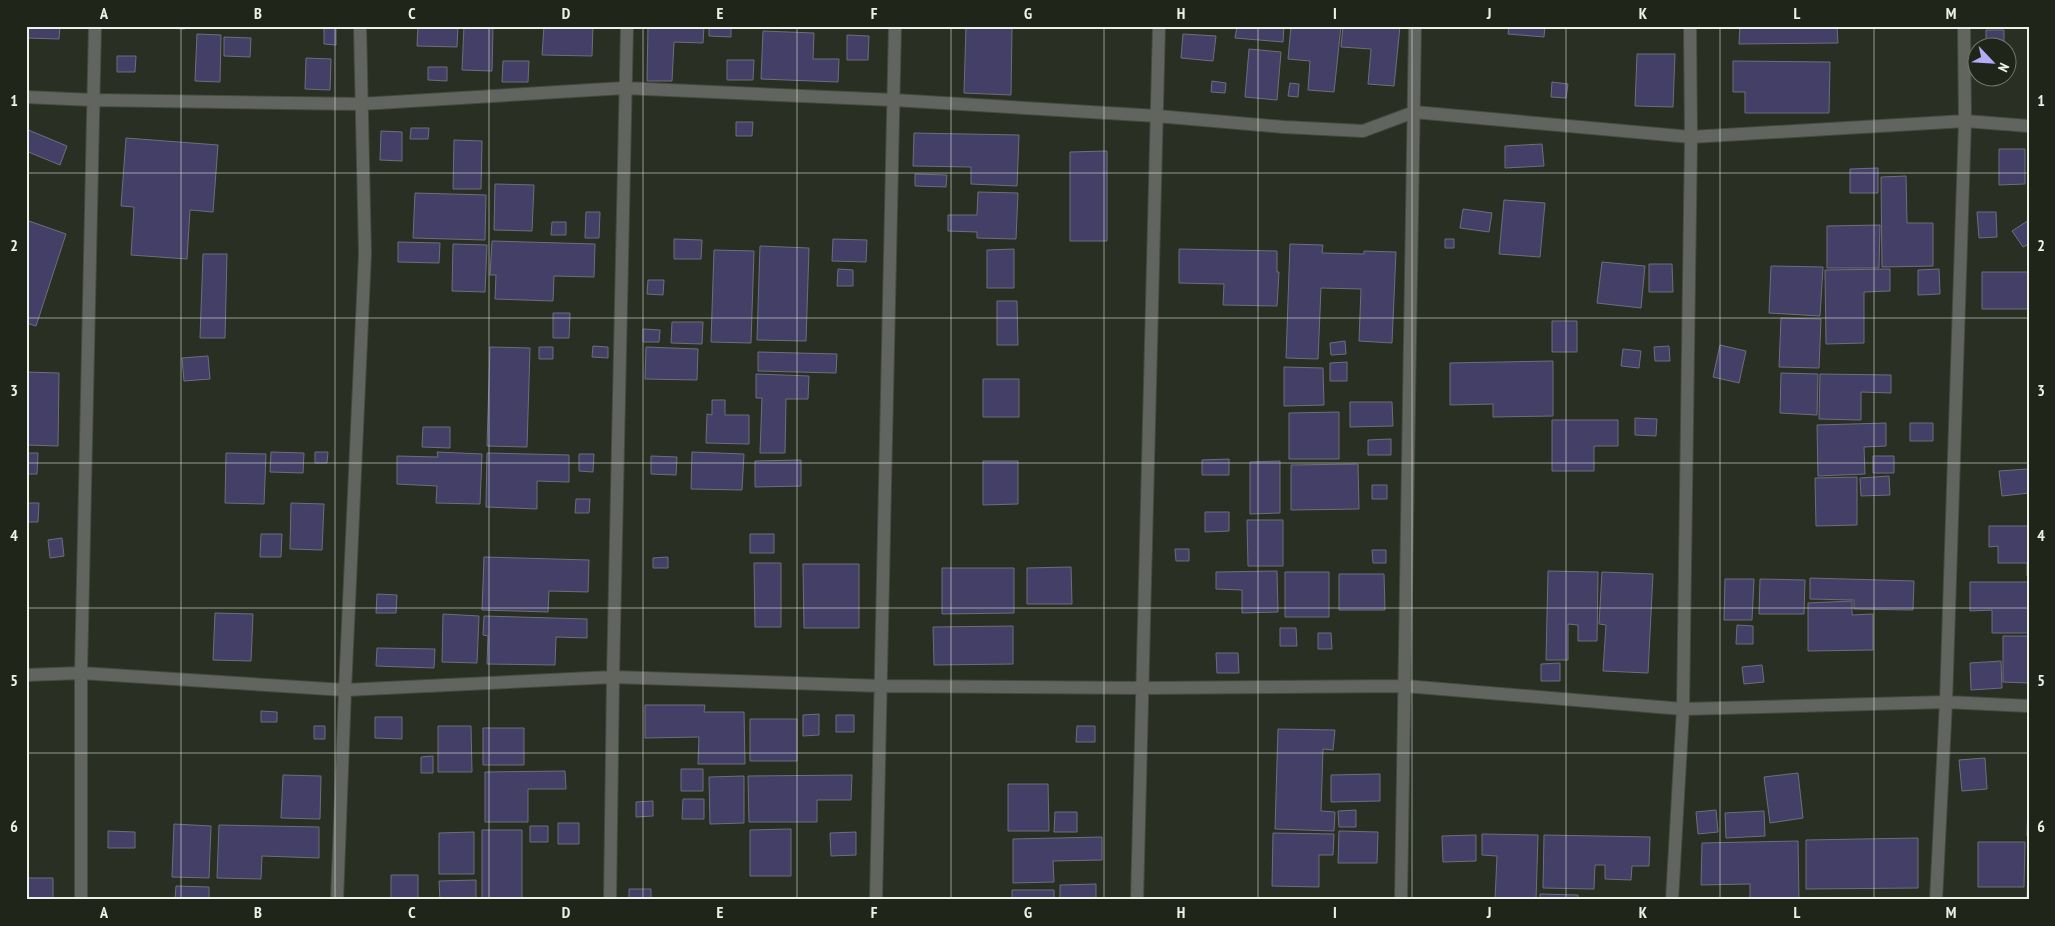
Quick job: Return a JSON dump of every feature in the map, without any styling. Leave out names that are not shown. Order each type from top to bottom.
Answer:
[{"type":"street","points":[[81,900],[81,673],[95,26]]},
{"type":"street","points":[[337,900],[365,254],[360,26]]},
{"type":"street","points":[[610,900],[624,88],[627,26]]},
{"type":"street","points":[[876,900],[895,26]]},
{"type":"street","points":[[1137,900],[1159,26]]},
{"type":"street","points":[[1401,900],[1415,26]]},
{"type":"street","points":[[1672,900],[1683,709],[1691,137],[1690,26]]},
{"type":"street","points":[[1936,900],[1946,702],[1965,121],[1964,26]]},
{"type":"street","points":[[26,97],[93,100],[361,104],[624,88],[894,100],[1157,116],[1284,127],[1364,130],[1414,112],[1691,137],[1965,121],[2029,126]]},
{"type":"street","points":[[26,675],[81,673],[345,690],[613,677],[880,686],[1143,688],[1404,686],[1683,709],[1946,702],[2029,706]]},
{"type":"building","points":[[26,26],[60,26],[59,39],[26,38]]},
{"type":"building","points":[[161,26],[185,26],[185,29],[161,28]]},
{"type":"building","points":[[324,26],[336,27],[336,45],[324,44]]},
{"type":"building","points":[[418,26],[458,26],[457,47],[417,46]]},
{"type":"building","points":[[464,26],[493,26],[492,71],[462,70]]},
{"type":"building","points":[[544,26],[593,26],[592,56],[542,55]]},
{"type":"building","points":[[648,26],[704,26],[703,43],[674,42],[672,81],[647,81]]},
{"type":"building","points":[[709,26],[731,26],[731,37],[709,36]]},
{"type":"building","points":[[966,26],[1012,26],[1011,95],[964,93]]},
{"type":"building","points":[[1237,26],[1284,26],[1283,42],[1235,38]]},
{"type":"building","points":[[1291,26],[1341,26],[1334,92],[1308,90],[1310,61],[1288,59]]},
{"type":"building","points":[[1343,26],[1400,26],[1394,86],[1368,84],[1371,49],[1341,47]]},
{"type":"building","points":[[1509,26],[1545,26],[1544,37],[1508,34]]},
{"type":"building","points":[[1740,26],[1837,26],[1838,43],[1739,44]]},
{"type":"building","points":[[1986,30],[2004,30],[2004,38],[1986,38]]},
{"type":"building","points":[[763,31],[814,33],[813,59],[839,59],[838,82],[761,79]]},
{"type":"building","points":[[197,34],[221,35],[220,82],[195,81]]},
{"type":"building","points":[[1183,34],[1216,36],[1213,61],[1181,58]]},
{"type":"building","points":[[847,35],[869,36],[868,60],[847,60]]},
{"type":"building","points":[[224,37],[251,38],[250,57],[224,56]]},
{"type":"building","points":[[1249,49],[1281,52],[1277,100],[1245,97]]},
{"type":"building","points":[[1637,54],[1675,54],[1673,107],[1635,106]]},
{"type":"building","points":[[117,56],[136,56],[135,72],[117,72]]},
{"type":"building","points":[[306,58],[331,59],[330,90],[305,89]]},
{"type":"building","points":[[727,60],[754,60],[753,80],[727,80]]},
{"type":"building","points":[[503,61],[529,61],[528,82],[502,82]]},
{"type":"building","points":[[1733,61],[1830,62],[1829,113],[1745,113],[1745,92],[1733,92]]},
{"type":"building","points":[[428,67],[447,67],[447,81],[428,80]]},
{"type":"building","points":[[1212,81],[1226,83],[1225,93],[1211,92]]},
{"type":"building","points":[[1552,82],[1568,84],[1566,98],[1551,97]]},
{"type":"building","points":[[1290,83],[1299,84],[1298,97],[1288,96]]},
{"type":"building","points":[[736,122],[753,122],[752,136],[736,136]]},
{"type":"building","points":[[411,128],[429,128],[428,139],[410,139]]},
{"type":"building","points":[[26,129],[67,146],[60,165],[26,151]]},
{"type":"building","points":[[381,131],[402,132],[402,161],[380,160]]},
{"type":"building","points":[[914,133],[1019,135],[1017,186],[971,184],[971,167],[913,166]]},
{"type":"building","points":[[126,138],[218,145],[213,212],[190,210],[187,259],[131,255],[134,207],[121,206]]},
{"type":"building","points":[[454,140],[482,141],[481,189],[453,189]]},
{"type":"building","points":[[1542,144],[1544,166],[1505,168],[1505,146]]},
{"type":"building","points":[[1999,149],[2025,149],[2025,184],[1999,185]]},
{"type":"building","points":[[1107,151],[1107,241],[1070,241],[1070,152]]},
{"type":"building","points":[[1878,168],[1878,193],[1850,193],[1850,169]]},
{"type":"building","points":[[915,174],[947,175],[946,187],[915,186]]},
{"type":"building","points":[[1906,176],[1907,223],[1933,223],[1933,266],[1882,267],[1881,177]]},
{"type":"building","points":[[495,184],[534,185],[532,231],[494,230]]},
{"type":"building","points":[[978,192],[1018,193],[1016,239],[977,238],[977,232],[948,231],[948,215],[977,215]]},
{"type":"building","points":[[415,193],[486,195],[485,240],[413,238]]},
{"type":"building","points":[[1504,200],[1545,203],[1540,257],[1499,254]]},
{"type":"building","points":[[1463,209],[1492,213],[1489,232],[1460,228]]},
{"type":"building","points":[[586,212],[600,212],[599,238],[585,238]]},
{"type":"building","points":[[1977,212],[1996,212],[1997,237],[1979,238]]},
{"type":"building","points":[[26,220],[66,234],[36,326],[26,323]]},
{"type":"building","points":[[2029,220],[2029,244],[2023,247],[2012,231]]},
{"type":"building","points":[[552,222],[566,222],[566,235],[551,235]]},
{"type":"building","points":[[1880,225],[1879,268],[1827,268],[1827,226]]},
{"type":"building","points":[[674,239],[702,240],[701,259],[674,259]]},
{"type":"building","points":[[833,239],[867,240],[866,262],[832,261]]},
{"type":"building","points":[[1445,239],[1454,239],[1454,248],[1445,248]]},
{"type":"building","points":[[492,241],[595,244],[594,277],[554,276],[553,301],[495,299],[496,275],[490,275]]},
{"type":"building","points":[[398,242],[440,243],[439,263],[398,262]]},
{"type":"building","points":[[453,244],[487,245],[485,292],[452,291]]},
{"type":"building","points":[[1290,244],[1323,245],[1322,253],[1364,254],[1364,251],[1396,252],[1392,343],[1359,341],[1361,289],[1321,288],[1318,359],[1286,358]]},
{"type":"building","points":[[760,246],[809,248],[806,341],[757,340]]},
{"type":"building","points":[[1014,249],[1014,288],[987,288],[987,250]]},
{"type":"building","points":[[1179,249],[1277,251],[1277,272],[1279,272],[1277,306],[1223,305],[1224,284],[1179,283]]},
{"type":"building","points":[[714,250],[754,251],[751,343],[711,342]]},
{"type":"building","points":[[203,254],[227,254],[225,338],[200,338]]},
{"type":"building","points":[[1602,262],[1645,266],[1641,308],[1597,303]]},
{"type":"building","points":[[1649,264],[1672,264],[1673,292],[1649,292]]},
{"type":"building","points":[[1771,266],[1823,267],[1820,316],[1769,313]]},
{"type":"building","points":[[838,269],[853,270],[853,286],[837,286]]},
{"type":"building","points":[[1890,269],[1890,291],[1864,292],[1864,343],[1826,344],[1825,270]]},
{"type":"building","points":[[1939,269],[1940,294],[1918,295],[1918,270]]},
{"type":"building","points":[[1982,272],[2028,272],[2028,309],[1982,309]]},
{"type":"building","points":[[648,280],[664,280],[663,295],[647,294]]},
{"type":"building","points":[[997,301],[1017,301],[1018,345],[997,345]]},
{"type":"building","points":[[553,313],[570,313],[569,338],[553,338]]},
{"type":"building","points":[[1781,318],[1821,319],[1819,368],[1779,367]]},
{"type":"building","points":[[1552,321],[1577,321],[1577,352],[1552,352]]},
{"type":"building","points":[[672,322],[703,322],[702,344],[671,343]]},
{"type":"building","points":[[643,329],[660,330],[659,342],[643,342]]},
{"type":"building","points":[[1345,341],[1346,354],[1331,355],[1330,343]]},
{"type":"building","points":[[1720,345],[1746,351],[1739,383],[1713,377]]},
{"type":"building","points":[[593,346],[608,347],[608,358],[592,357]]},
{"type":"building","points":[[1669,346],[1670,361],[1655,361],[1654,347]]},
{"type":"building","points":[[490,347],[530,348],[527,447],[487,446]]},
{"type":"building","points":[[539,347],[553,347],[553,359],[539,359]]},
{"type":"building","points":[[646,347],[698,349],[697,380],[645,379]]},
{"type":"building","points":[[1623,349],[1641,351],[1639,368],[1621,366]]},
{"type":"building","points":[[758,352],[837,354],[836,373],[758,371]]},
{"type":"building","points":[[208,356],[210,379],[184,381],[182,358]]},
{"type":"building","points":[[1553,361],[1553,416],[1493,417],[1493,404],[1450,405],[1450,363]]},
{"type":"building","points":[[1347,362],[1347,381],[1330,381],[1330,363]]},
{"type":"building","points":[[1284,367],[1323,368],[1324,405],[1284,406]]},
{"type":"building","points":[[26,372],[59,373],[58,446],[26,445]]},
{"type":"building","points":[[1781,373],[1818,374],[1817,415],[1780,413]]},
{"type":"building","points":[[756,374],[809,376],[808,399],[786,399],[785,453],[760,453],[762,398],[756,398]]},
{"type":"building","points":[[1820,374],[1891,375],[1891,393],[1861,392],[1861,420],[1819,419]]},
{"type":"building","points":[[983,379],[1019,379],[1019,417],[983,417]]},
{"type":"building","points":[[712,400],[725,400],[725,415],[749,415],[749,444],[706,443],[707,414],[712,415]]},
{"type":"building","points":[[1350,402],[1392,402],[1393,426],[1350,427]]},
{"type":"building","points":[[1339,412],[1339,459],[1289,459],[1289,413]]},
{"type":"building","points":[[1635,418],[1657,419],[1656,436],[1635,435]]},
{"type":"building","points":[[1552,420],[1618,420],[1618,446],[1594,446],[1594,471],[1552,471]]},
{"type":"building","points":[[1886,423],[1886,446],[1864,447],[1865,474],[1818,476],[1817,425]]},
{"type":"building","points":[[1910,423],[1933,423],[1933,441],[1910,441]]},
{"type":"building","points":[[423,427],[450,427],[450,448],[422,447]]},
{"type":"building","points":[[1391,439],[1391,455],[1368,455],[1368,440]]},
{"type":"building","points":[[271,452],[304,453],[303,473],[270,472]]},
{"type":"building","points":[[315,452],[328,452],[327,463],[315,463]]},
{"type":"building","points":[[437,452],[482,454],[480,504],[436,503],[437,486],[397,484],[397,456],[438,457]]},
{"type":"building","points":[[692,452],[744,454],[742,490],[691,489]]},
{"type":"building","points":[[26,453],[38,453],[37,474],[26,474]]},
{"type":"building","points":[[226,453],[266,454],[264,504],[225,503]]},
{"type":"building","points":[[487,453],[569,455],[569,482],[537,481],[537,509],[486,507]]},
{"type":"building","points":[[579,454],[594,454],[593,472],[579,471]]},
{"type":"building","points":[[651,456],[677,457],[676,475],[651,474]]},
{"type":"building","points":[[1873,456],[1894,456],[1894,473],[1873,473]]},
{"type":"building","points":[[1229,459],[1229,475],[1202,475],[1202,460]]},
{"type":"building","points":[[801,460],[801,486],[755,487],[755,461]]},
{"type":"building","points":[[983,461],[1018,461],[1018,504],[983,505]]},
{"type":"building","points":[[1280,461],[1280,513],[1250,514],[1250,462]]},
{"type":"building","points":[[1358,464],[1359,509],[1291,510],[1291,465]]},
{"type":"building","points":[[2028,469],[2029,493],[2002,496],[1999,471]]},
{"type":"building","points":[[1889,476],[1890,495],[1861,496],[1860,478]]},
{"type":"building","points":[[1857,477],[1857,525],[1816,526],[1815,478]]},
{"type":"building","points":[[1372,485],[1387,485],[1387,499],[1372,499]]},
{"type":"building","points":[[576,499],[590,499],[589,513],[575,513]]},
{"type":"building","points":[[26,503],[39,503],[38,522],[26,522]]},
{"type":"building","points":[[291,503],[324,504],[322,550],[290,549]]},
{"type":"building","points":[[1205,512],[1229,512],[1229,531],[1205,532]]},
{"type":"building","points":[[1247,520],[1283,520],[1283,566],[1248,566]]},
{"type":"building","points":[[1989,526],[2029,526],[2029,576],[2027,576],[2027,563],[1998,563],[1998,546],[1989,547]]},
{"type":"building","points":[[261,534],[282,534],[281,557],[260,557]]},
{"type":"building","points":[[750,534],[774,534],[774,553],[750,553]]},
{"type":"building","points":[[62,538],[64,556],[50,558],[48,540]]},
{"type":"building","points":[[1175,549],[1189,549],[1189,561],[1176,561]]},
{"type":"building","points":[[1372,550],[1386,550],[1386,563],[1373,563]]},
{"type":"building","points":[[484,557],[589,560],[588,592],[549,591],[548,612],[482,610]]},
{"type":"building","points":[[668,557],[668,568],[653,568],[653,558]]},
{"type":"building","points":[[754,563],[781,563],[781,627],[755,627]]},
{"type":"building","points":[[803,564],[859,564],[859,628],[804,628]]},
{"type":"building","points":[[1071,567],[1072,604],[1027,604],[1027,568]]},
{"type":"building","points":[[942,568],[1014,568],[1014,613],[942,614]]},
{"type":"building","points":[[1277,571],[1278,612],[1242,613],[1242,590],[1216,589],[1216,572]]},
{"type":"building","points":[[1548,571],[1598,572],[1597,641],[1578,641],[1578,625],[1568,624],[1568,660],[1546,660]]},
{"type":"building","points":[[1285,572],[1329,572],[1329,617],[1285,617]]},
{"type":"building","points":[[1602,572],[1653,574],[1648,673],[1603,671],[1606,625],[1599,624]]},
{"type":"building","points":[[1339,574],[1384,574],[1385,610],[1339,610]]},
{"type":"building","points":[[1810,578],[1914,581],[1913,610],[1854,609],[1854,600],[1810,599]]},
{"type":"building","points":[[1725,579],[1754,579],[1752,620],[1724,620]]},
{"type":"building","points":[[1760,579],[1805,580],[1804,614],[1759,614]]},
{"type":"building","points":[[1970,582],[2029,582],[2029,633],[1992,633],[1992,610],[1970,611]]},
{"type":"building","points":[[377,594],[397,595],[396,613],[376,613]]},
{"type":"building","points":[[1852,601],[1852,615],[1873,614],[1873,650],[1808,651],[1808,603]]},
{"type":"building","points":[[215,613],[253,614],[251,661],[213,660]]},
{"type":"building","points":[[443,614],[479,616],[477,663],[442,662]]},
{"type":"building","points":[[484,616],[587,619],[587,638],[556,637],[555,665],[487,664],[488,636],[483,635]]},
{"type":"building","points":[[1737,625],[1753,626],[1753,644],[1736,644]]},
{"type":"building","points":[[1013,626],[1013,664],[934,665],[933,627]]},
{"type":"building","points":[[1280,628],[1296,628],[1297,646],[1280,646]]},
{"type":"building","points":[[1318,633],[1331,633],[1332,649],[1318,649]]},
{"type":"building","points":[[2003,636],[2029,636],[2029,683],[2003,682]]},
{"type":"building","points":[[377,648],[435,649],[434,668],[376,666]]},
{"type":"building","points":[[1216,653],[1238,653],[1239,673],[1217,673]]},
{"type":"building","points":[[2001,661],[2002,688],[1971,690],[1970,663]]},
{"type":"building","points":[[1560,663],[1560,681],[1541,681],[1541,664]]},
{"type":"building","points":[[1762,665],[1764,682],[1744,684],[1742,667]]},
{"type":"building","points":[[645,705],[705,705],[704,712],[744,712],[745,764],[698,764],[699,737],[645,738]]},
{"type":"building","points":[[261,711],[277,712],[277,722],[261,722]]},
{"type":"building","points":[[819,714],[819,735],[803,736],[803,715]]},
{"type":"building","points":[[836,715],[854,715],[854,732],[836,732]]},
{"type":"building","points":[[375,717],[402,717],[402,739],[375,738]]},
{"type":"building","points":[[750,719],[797,719],[797,761],[750,761]]},
{"type":"building","points":[[314,726],[325,726],[325,739],[314,739]]},
{"type":"building","points":[[438,726],[471,726],[472,772],[438,772]]},
{"type":"building","points":[[1077,726],[1095,726],[1095,742],[1076,742]]},
{"type":"building","points":[[483,728],[524,728],[524,765],[483,765]]},
{"type":"building","points":[[1278,729],[1335,730],[1333,750],[1323,749],[1321,811],[1335,812],[1334,831],[1275,829]]},
{"type":"building","points":[[433,756],[433,773],[421,773],[421,757]]},
{"type":"building","points":[[1985,758],[1987,789],[1962,791],[1959,760]]},
{"type":"building","points":[[681,769],[703,769],[703,791],[681,791]]},
{"type":"building","points":[[2029,769],[2029,836],[2027,836]]},
{"type":"building","points":[[565,771],[566,789],[528,789],[528,822],[485,822],[485,772]]},
{"type":"building","points":[[1798,773],[1803,818],[1770,823],[1764,777]]},
{"type":"building","points":[[1380,774],[1380,801],[1331,802],[1331,775]]},
{"type":"building","points":[[283,775],[321,776],[320,819],[281,818]]},
{"type":"building","points":[[852,775],[851,800],[817,800],[817,822],[749,822],[748,776]]},
{"type":"building","points":[[744,776],[744,823],[710,824],[709,777]]},
{"type":"building","points":[[1008,784],[1048,784],[1049,831],[1008,831]]},
{"type":"building","points":[[683,799],[704,799],[704,819],[682,819]]},
{"type":"building","points":[[653,801],[653,816],[636,817],[636,802]]},
{"type":"building","points":[[1356,810],[1356,827],[1339,827],[1338,811]]},
{"type":"building","points":[[1716,810],[1718,832],[1698,834],[1696,812]]},
{"type":"building","points":[[1764,811],[1765,836],[1726,838],[1725,813]]},
{"type":"building","points":[[1055,812],[1077,812],[1077,832],[1054,832]]},
{"type":"building","points":[[558,823],[579,823],[579,844],[558,844]]},
{"type":"building","points":[[174,824],[211,826],[209,878],[172,877]]},
{"type":"building","points":[[219,825],[319,827],[319,858],[262,856],[261,879],[217,878]]},
{"type":"building","points":[[530,826],[548,826],[548,842],[530,842]]},
{"type":"building","points":[[791,829],[791,876],[750,876],[750,830]]},
{"type":"building","points":[[482,830],[522,830],[522,900],[482,900]]},
{"type":"building","points":[[108,831],[135,832],[135,848],[108,848]]},
{"type":"building","points":[[1339,831],[1378,832],[1377,863],[1338,863]]},
{"type":"building","points":[[474,832],[474,874],[439,874],[439,833]]},
{"type":"building","points":[[856,832],[856,855],[831,856],[830,833]]},
{"type":"building","points":[[1273,833],[1334,834],[1333,855],[1319,855],[1319,887],[1272,886]]},
{"type":"building","points":[[1482,834],[1538,835],[1536,900],[1495,900],[1497,856],[1482,855]]},
{"type":"building","points":[[1476,835],[1476,861],[1443,862],[1442,836]]},
{"type":"building","points":[[1544,835],[1650,837],[1649,866],[1632,866],[1631,880],[1605,879],[1605,865],[1595,865],[1594,889],[1543,888]]},
{"type":"building","points":[[1102,837],[1102,860],[1053,861],[1054,882],[1013,883],[1013,839]]},
{"type":"building","points":[[1918,838],[1918,888],[1806,889],[1806,840]]},
{"type":"building","points":[[1798,841],[1799,900],[1750,900],[1750,884],[1701,885],[1702,843]]},
{"type":"building","points":[[1978,842],[2025,842],[2024,887],[1978,887]]},
{"type":"building","points":[[2029,846],[2029,898],[2027,898]]},
{"type":"building","points":[[391,875],[418,875],[418,898],[391,899]]},
{"type":"building","points":[[26,878],[53,878],[53,900],[26,900]]},
{"type":"building","points":[[476,880],[476,900],[440,900],[439,881]]},
{"type":"building","points":[[1096,884],[1096,900],[1060,900],[1060,885]]},
{"type":"building","points":[[176,886],[209,887],[209,900],[175,900]]},
{"type":"building","points":[[629,889],[651,889],[651,900],[629,900]]},
{"type":"building","points":[[1012,890],[1054,890],[1054,900],[1012,900]]},
{"type":"building","points":[[1540,894],[1578,895],[1578,900],[1540,900]]}]
